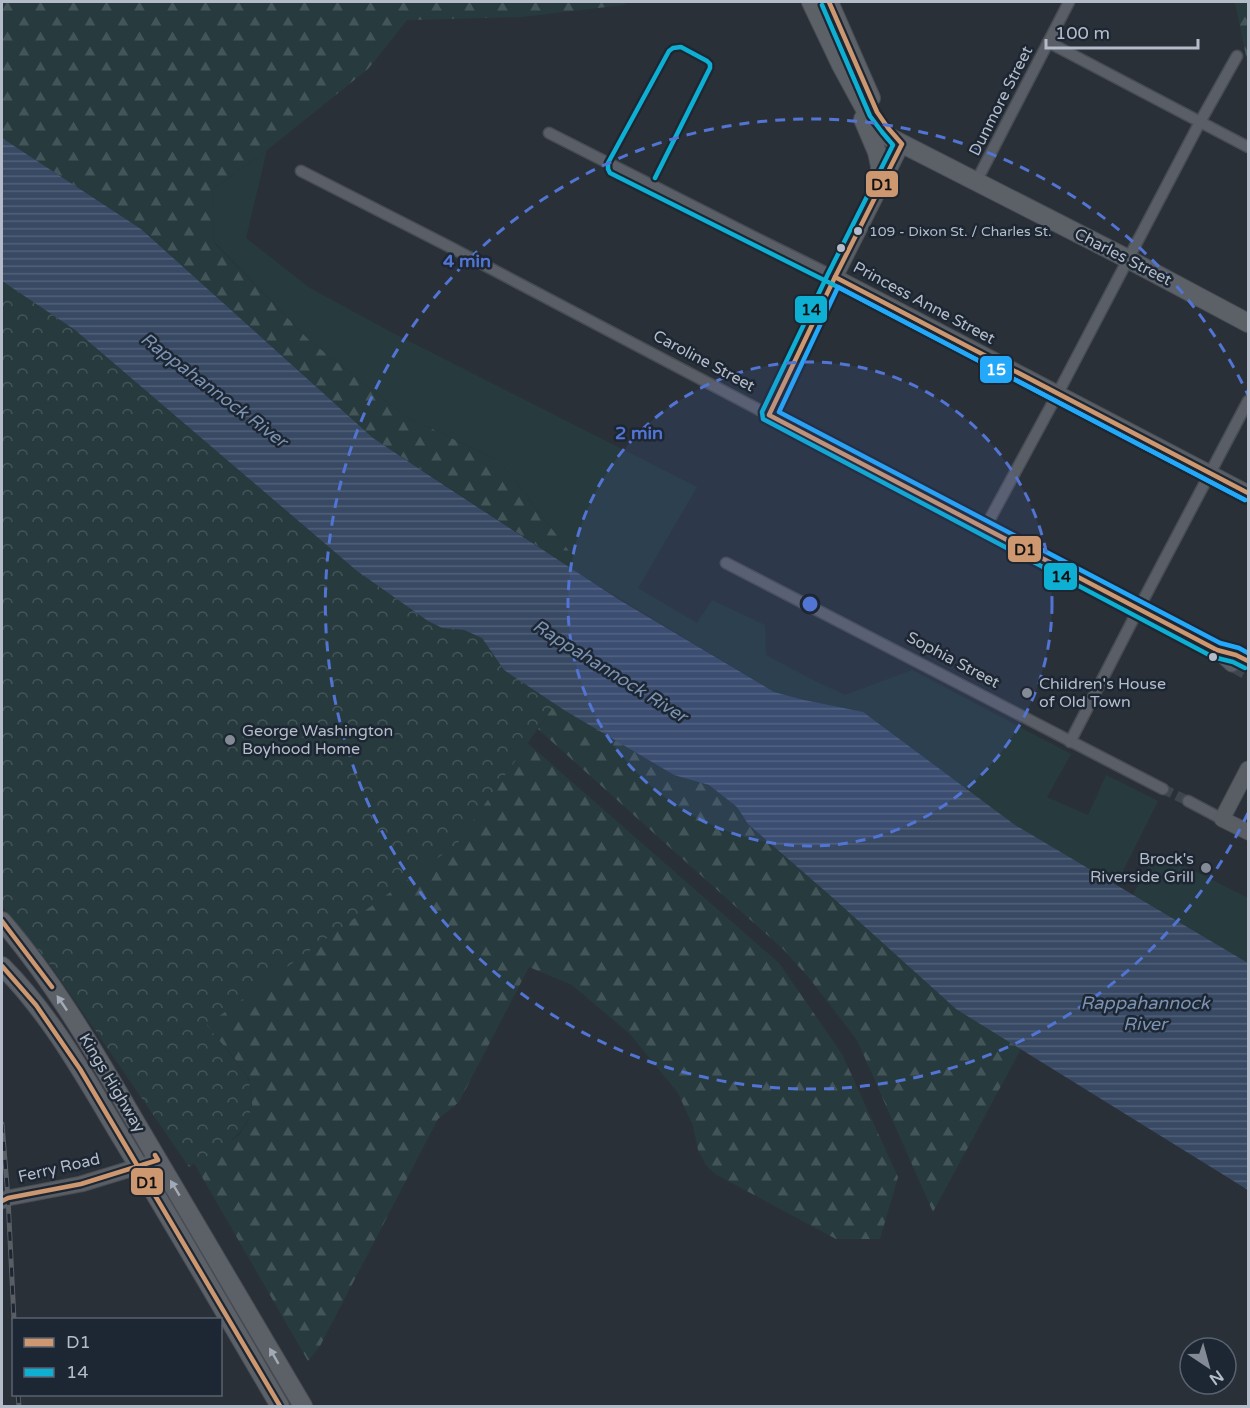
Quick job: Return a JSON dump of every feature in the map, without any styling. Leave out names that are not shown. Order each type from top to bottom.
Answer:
[{"type":"main road","points":[[811,2],[841,65],[877,152],[880,166],[879,188]]},
{"type":"main road","points":[[829,2],[878,112],[902,144]]},
{"type":"main road","name":"Charles Street","points":[[841,65],[873,124],[885,135],[1248,323]]},
{"type":"main road","name":"Kings Highway","points":[[2,921],[82,1032],[303,1407]]},
{"type":"main road","name":"Kings Highway","points":[[2,966],[32,999],[54,1029],[139,1167],[280,1407]]},
{"type":"street","name":"Dunmore Street","points":[[976,182],[1069,2]]},
{"type":"street","points":[[1048,42],[1248,147]]},
{"type":"street","points":[[985,528],[1237,56]]},
{"type":"street","name":"Princess Anne Street","points":[[549,133],[835,277],[1248,493]]},
{"type":"street","points":[[769,415],[902,144]]},
{"type":"street","name":"Caroline Street","points":[[301,171],[1234,659]]},
{"type":"street","points":[[1070,742],[1248,400]]},
{"type":"street","name":"Sophia Street","points":[[726,563],[1163,789]]},
{"type":"street","points":[[1222,819],[1248,769]]},
{"type":"street","points":[[1188,801],[1248,832]]},
{"type":"street","name":"Ferry Road","points":[[2,1201],[81,1184],[158,1160]]},
{"type":"green space","points":[[2,2],[627,2],[624,5],[521,17],[407,20],[368,69],[267,150],[212,190],[214,243],[309,340],[403,415],[499,461],[594,583],[373,438],[141,229],[2,138]]},
{"type":"green space","points":[[1235,2],[1248,2],[1248,62],[1247,61]]},
{"type":"green space","points":[[267,150],[246,238],[310,288],[393,333],[697,487],[638,588],[697,623],[712,600],[765,625],[766,655],[845,695],[912,670],[1071,754],[1047,797],[1088,815],[1106,775],[1158,801],[1116,885],[804,700],[774,692],[594,583],[499,461],[403,415],[309,340],[214,242],[212,190]]},
{"type":"green space","points":[[2,281],[75,330],[357,571],[441,628],[464,630],[482,638],[504,670],[555,704],[457,844],[207,1025],[247,1077],[251,1109],[241,1131],[222,1147],[189,1167],[51,966],[2,906]]},
{"type":"green space","points":[[555,704],[674,775],[709,785],[737,807],[748,824],[956,1009],[1021,1049],[933,1212],[857,1040],[810,979],[783,949],[538,729]]},
{"type":"green space","points":[[484,705],[779,963],[842,1054],[898,1177],[880,1239],[836,1239],[715,1174],[706,1165],[698,1150],[693,1126],[678,1093],[630,1034],[572,985],[529,967],[459,1102],[438,1119],[320,1346],[308,1361],[194,1163],[238,1136],[247,1123],[252,1105],[249,1079],[206,1025]]},
{"type":"green space","points":[[1153,856],[1189,868],[1248,898],[1248,963],[1133,895]]},
{"type":"water","name":"Rappahannock River","points":[[2,138],[141,229],[373,438],[430,476],[618,599],[774,692],[863,712],[1015,825],[1248,963],[1248,1190],[956,1009],[748,824],[737,807],[709,785],[674,775],[564,710],[504,670],[482,638],[464,630],[442,628],[428,621],[357,571],[75,330],[2,281]]},
{"type":"tunnel","points":[[1236,655],[1248,661]]},
{"type":"tunnel","points":[[1232,664],[1248,673]]},
{"type":"tunnel","points":[[1163,789],[1188,801]]},
{"type":"railway","points":[[2,1124],[14,1318]]},
{"type":"railway","points":[[18,1396],[19,1406]]},
{"type":"transit line","name":"D1","points":[[829,2],[877,112],[902,144],[769,415],[1217,650],[1248,661]]},
{"type":"transit line","name":"14","points":[[822,5],[870,116],[893,145],[762,412],[763,419],[1213,657],[1245,668]]},
{"type":"transit line","name":"14","points":[[655,178],[710,68],[707,61],[681,47],[669,51],[608,163],[610,173],[832,284],[1245,500]]},
{"type":"transit line","name":"D1","points":[[835,277],[1248,493]]},
{"type":"transit line","name":"15","points":[[1245,500],[838,287],[779,412],[1220,643],[1248,653]]},
{"type":"transit line","name":"D1","points":[[2,921],[52,987]]},
{"type":"transit line","name":"D1","points":[[2,966],[36,1005],[80,1069],[280,1406]]},
{"type":"transit line","name":"D1","points":[[2,1201],[81,1184],[158,1160],[155,1155]]},
{"type":"place","name":"109 - Dixon St. / Charles St.","points":[[858,231]]},
{"type":"place","name":"Children's House of Old Town","points":[[1027,693]]},
{"type":"place","name":"George Washington Boyhood Home","points":[[230,740]]},
{"type":"place","name":"Brock's Riverside Grill","points":[[1206,868]]}]
